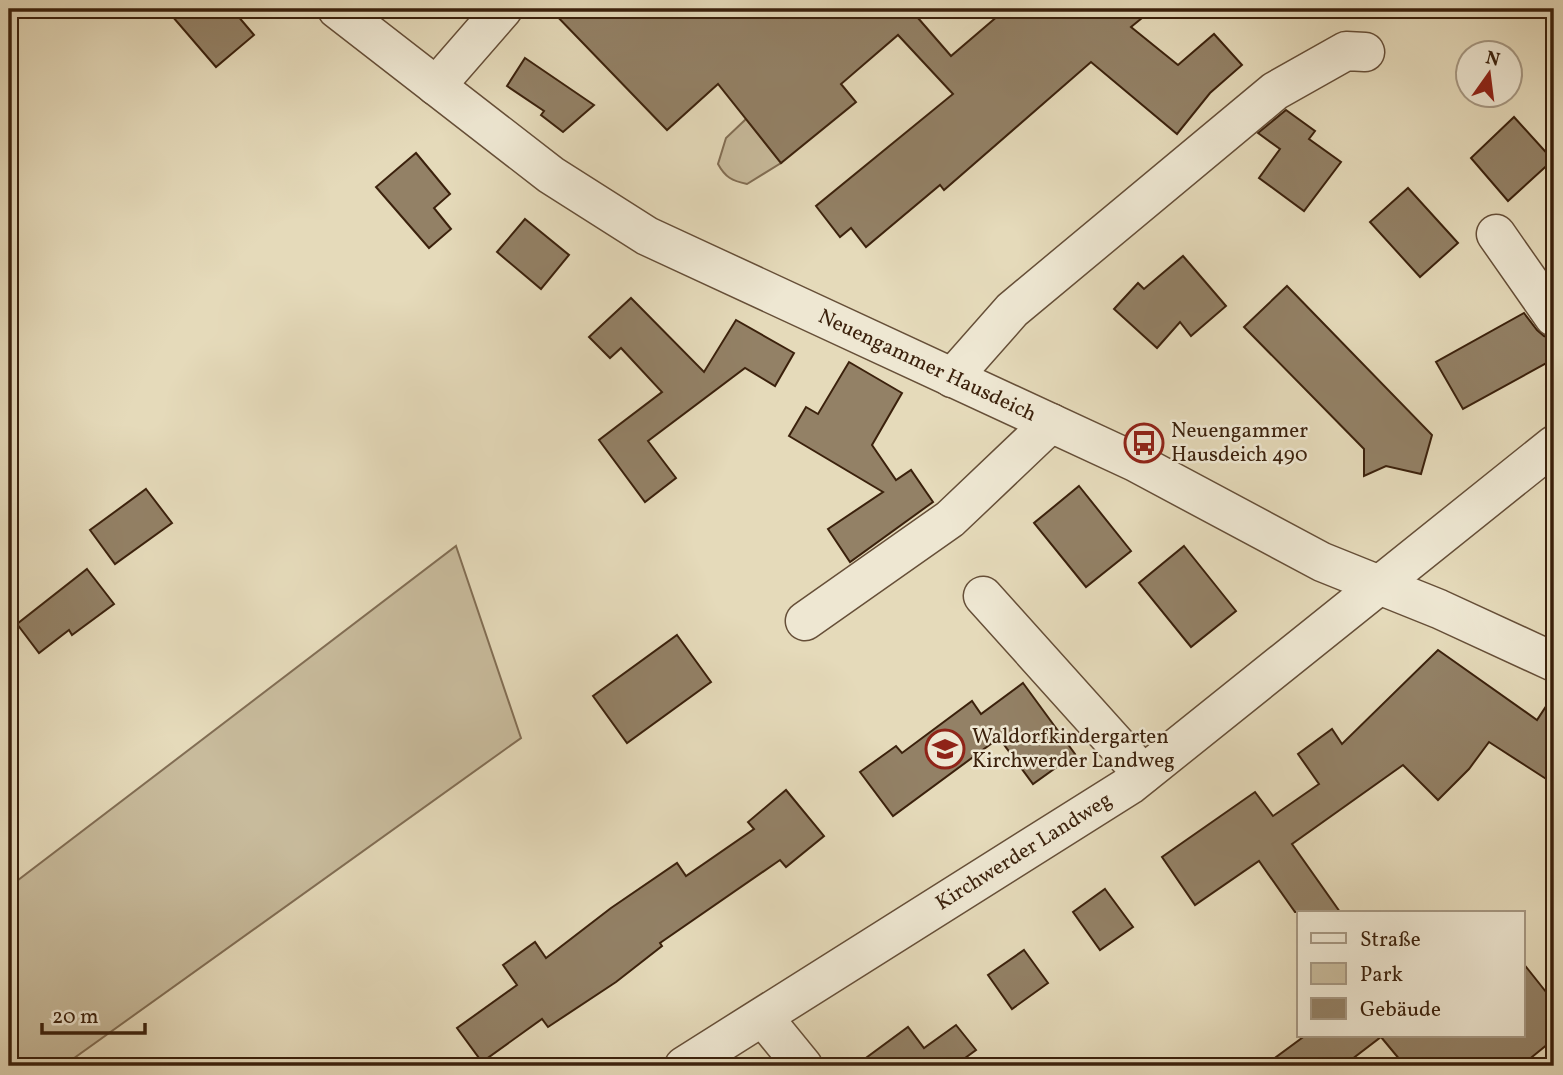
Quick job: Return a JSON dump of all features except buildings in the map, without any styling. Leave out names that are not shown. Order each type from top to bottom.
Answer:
[{"type":"street","name":"Neuengammer Hausdeich","points":[[337,9],[551,175],[647,236],[1135,462],[1322,562],[1439,609],[1554,662]]},
{"type":"street","points":[[436,86],[503,9]]},
{"type":"street","points":[[952,378],[1012,310],[1275,92],[1346,51],[1365,52]]},
{"type":"street","points":[[1496,234],[1554,317]]},
{"type":"street","points":[[805,621],[950,519],[1051,423]]},
{"type":"street","name":"Kirchwerder Landweg","points":[[684,1066],[1143,774],[1554,445]]},
{"type":"street","points":[[983,596],[1143,774]]},
{"type":"street","points":[[763,1017],[803,1066]]},
{"type":"green space","points":[[746,119],[781,163],[747,184],[730,178],[718,164],[726,138]]},
{"type":"green space","points":[[456,546],[521,738],[63,1066],[9,1066],[9,887]]},
{"type":"place","name":"Neuengammer Hausdeich 490","points":[[1144,443]]},
{"type":"place","name":"Waldorfkindergarten Kirchwerder Landweg","points":[[945,749]]}]
